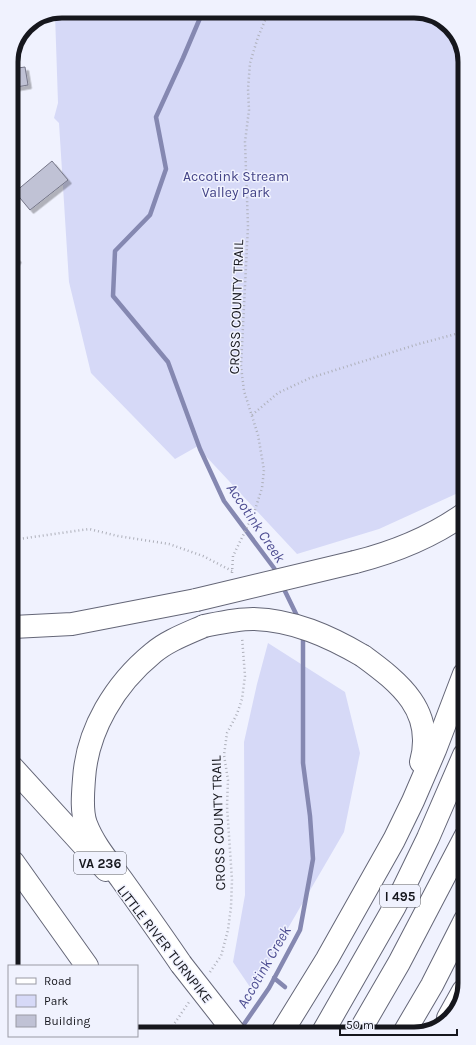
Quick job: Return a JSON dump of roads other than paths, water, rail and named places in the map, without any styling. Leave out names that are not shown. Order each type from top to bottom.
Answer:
[{"type":"main road","points":[[18,627],[72,624],[196,600],[355,562],[378,556],[422,540],[448,526],[458,518]]},
{"type":"main road","points":[[181,964],[97,846],[86,823],[83,793],[84,772],[90,744],[100,719],[114,692],[153,652],[177,638],[204,626],[224,622],[251,619],[281,622],[323,635],[341,643],[363,656],[389,675],[407,694],[420,714],[425,734],[423,754],[417,777],[394,840]]},
{"type":"main road","points":[[285,1027],[327,959],[394,840],[435,750],[458,690]]},
{"type":"main road","name":"I 495","points":[[326,1027],[395,906],[428,838],[458,769]]},
{"type":"main road","name":"LITTLE RIVER TURNPIKE","points":[[18,773],[104,867],[230,1027]]},
{"type":"main road","name":"I 495","points":[[362,1027],[398,963],[458,850]]},
{"type":"main road","points":[[18,869],[86,965]]},
{"type":"main road","points":[[407,1027],[432,985],[458,934]]},
{"type":"waterway","name":"Accotink Creek","points":[[200,18],[156,117],[166,169],[150,215],[115,251],[113,296],[168,362],[200,449],[224,501],[274,568],[277,575]]},
{"type":"waterway","name":"Accotink Creek","points":[[282,585],[299,620]]},
{"type":"waterway","name":"Accotink Creek","points":[[242,1027],[269,988],[300,930],[313,859],[310,816],[303,763],[303,634]]},
{"type":"waterway","points":[[274,978],[285,987]]},
{"type":"park label","name":"Accotink Stream Valley Park","points":[[236,184]]}]
